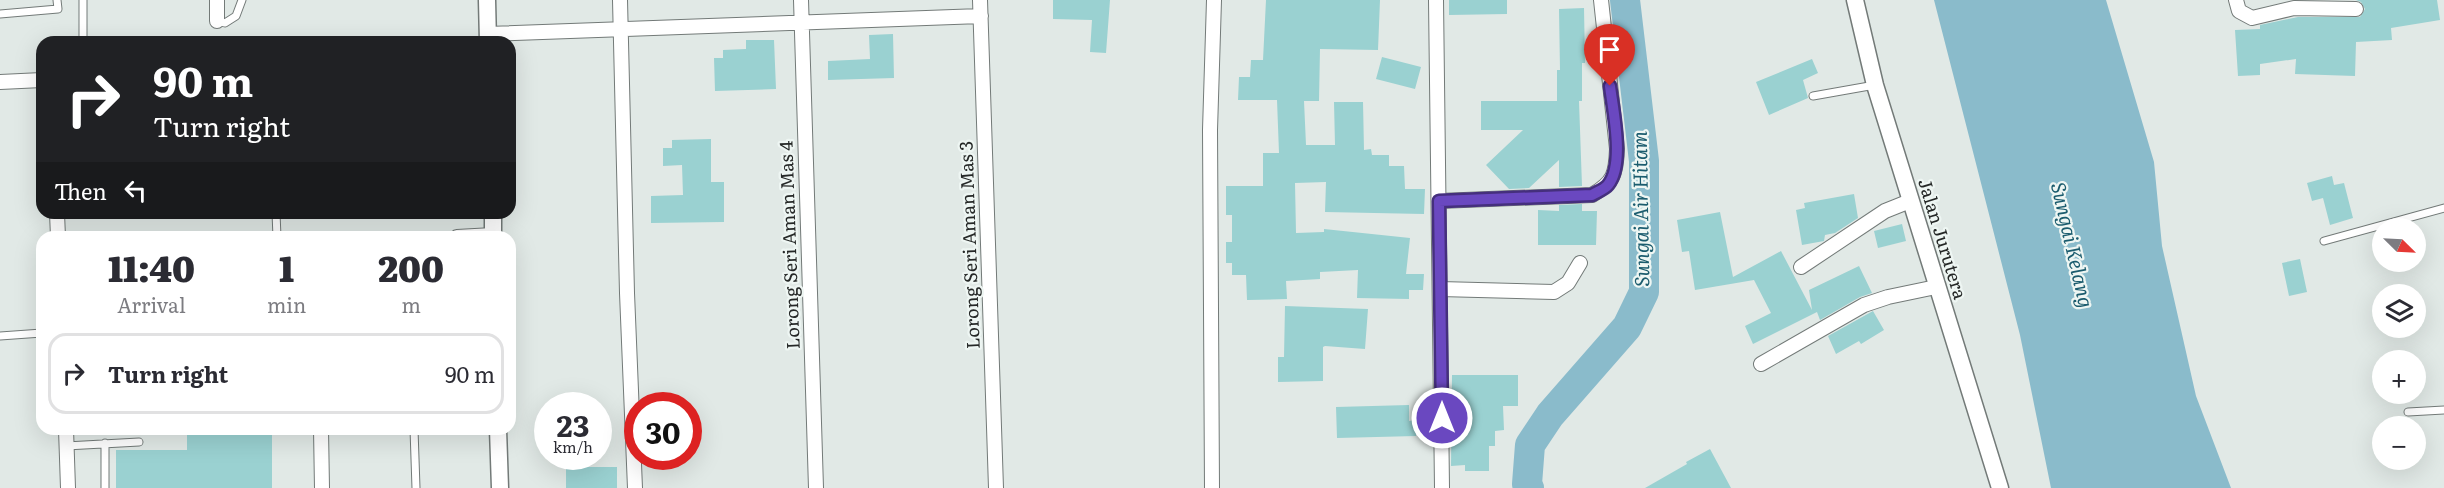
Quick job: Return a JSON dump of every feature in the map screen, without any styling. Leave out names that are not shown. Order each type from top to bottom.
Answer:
[{"type":"street","points":[[217,0],[217,21]]},
{"type":"street","points":[[487,0],[488,36]]},
{"type":"street","points":[[620,0],[634,488]]},
{"type":"street","name":"Lorong Seri Aman Mas 4","points":[[801,0],[816,488]]},
{"type":"street","name":"Lorong Seri Aman Mas 3","points":[[980,0],[996,488]]},
{"type":"street","points":[[1212,488],[1210,130],[1214,0]]},
{"type":"street","points":[[1436,0],[1442,488]]},
{"type":"street","points":[[1439,201],[1592,195],[1608,185],[1616,170],[1617,149],[1601,0]]},
{"type":"street","name":"Jalan Jurutera","points":[[1855,0],[1875,85],[2000,488]]},
{"type":"street","points":[[2236,0],[2239,11],[2252,18],[2294,8],[2356,9]]},
{"type":"street","points":[[516,36],[981,16]]},
{"type":"street","points":[[0,82],[36,80]]},
{"type":"street","points":[[1801,267],[1885,211],[1910,201]]},
{"type":"street","points":[[1440,289],[1554,292],[1568,283],[1581,263]]},
{"type":"street","points":[[1761,364],[1864,304],[1936,286]]},
{"type":"street","points":[[66,435],[68,488]]},
{"type":"street","points":[[321,435],[322,488]]},
{"type":"street","points":[[498,435],[500,488]]},
{"type":"lane","points":[[0,14],[58,9],[57,0]]},
{"type":"lane","points":[[83,0],[83,36]]},
{"type":"lane","points":[[217,21],[225,23],[236,16],[242,0]]},
{"type":"lane","points":[[1813,96],[1875,85]]},
{"type":"lane","points":[[2324,241],[2444,208]]},
{"type":"lane","points":[[0,336],[36,333]]},
{"type":"lane","points":[[2408,412],[2444,410]]},
{"type":"lane","points":[[414,435],[416,488]]},
{"type":"lane","points":[[66,446],[138,442]]},
{"type":"lane","points":[[105,443],[105,488]]},
{"type":"water","name":"Sungai Kelang","points":[[1934,0],[2106,0],[2154,162],[2162,246],[2196,396],[2231,488],[2051,488],[2020,335]]},
{"type":"building","points":[[1053,0],[1110,0],[1106,53],[1090,52],[1092,20],[1053,19]]},
{"type":"building","points":[[1266,0],[1380,0],[1378,50],[1320,49],[1319,101],[1304,101],[1306,145],[1335,145],[1334,102],[1363,102],[1364,150],[1371,149],[1372,155],[1389,155],[1389,166],[1404,166],[1405,189],[1425,189],[1424,214],[1325,212],[1326,182],[1295,183],[1296,233],[1324,232],[1324,229],[1410,238],[1406,274],[1424,274],[1423,290],[1409,290],[1409,299],[1357,298],[1358,270],[1320,272],[1320,279],[1286,281],[1287,299],[1247,300],[1246,275],[1232,275],[1232,263],[1226,263],[1226,242],[1232,242],[1232,215],[1226,215],[1226,186],[1263,186],[1263,153],[1279,153],[1277,100],[1238,100],[1239,77],[1250,77],[1251,60],[1263,60]]},
{"type":"building","points":[[1449,0],[1507,0],[1507,14],[1449,15]]},
{"type":"building","points":[[2356,0],[2437,0],[2440,20],[2391,28],[2392,40],[2356,42],[2355,76],[2295,74],[2296,59],[2260,64],[2260,75],[2238,76],[2235,30],[2260,29],[2260,25],[2298,17],[2360,17],[2365,9],[2361,2]]},
{"type":"building","points":[[1584,8],[1585,63],[1582,63],[1582,101],[1579,101],[1582,186],[1559,187],[1559,160],[1529,188],[1509,189],[1486,165],[1523,130],[1481,130],[1481,101],[1557,101],[1557,70],[1560,70],[1559,9]]},
{"type":"building","points":[[893,34],[894,78],[828,80],[828,61],[870,59],[869,35]]},
{"type":"building","points":[[746,40],[774,40],[776,89],[715,91],[714,58],[723,58],[723,50],[746,49]]},
{"type":"building","points":[[1382,57],[1421,67],[1415,89],[1376,79]]},
{"type":"building","points":[[1812,59],[1818,73],[1803,80],[1808,98],[1769,115],[1756,82]]},
{"type":"building","points":[[711,139],[711,182],[724,182],[724,222],[651,223],[651,196],[683,195],[682,165],[663,166],[663,148],[672,148],[672,140]]},
{"type":"building","points":[[2332,176],[2334,185],[2344,183],[2353,218],[2330,225],[2323,198],[2312,201],[2307,183]]},
{"type":"building","points":[[1854,194],[1858,218],[1835,233],[1825,235],[1824,241],[1802,245],[1796,210],[1805,208],[1804,203]]},
{"type":"building","points":[[1582,204],[1582,211],[1597,211],[1596,245],[1538,245],[1538,210],[1559,211],[1559,205]]},
{"type":"building","points":[[1720,212],[1733,277],[1781,251],[1812,310],[1809,290],[1859,266],[1872,293],[1860,297],[1820,320],[1817,312],[1753,344],[1745,326],[1771,313],[1754,280],[1695,290],[1689,251],[1682,252],[1677,220]]},
{"type":"building","points":[[1902,224],[1906,241],[1878,248],[1874,231]]},
{"type":"building","points":[[2300,259],[2307,292],[2289,296],[2282,263]]},
{"type":"building","points":[[1285,306],[1368,309],[1365,349],[1325,346],[1323,347],[1323,381],[1278,382],[1278,357],[1284,357]]},
{"type":"building","points":[[1873,311],[1884,330],[1861,344],[1859,341],[1836,354],[1828,336]]},
{"type":"building","points":[[1452,375],[1518,375],[1518,406],[1503,406],[1504,430],[1495,431],[1495,446],[1489,446],[1489,471],[1465,471],[1465,465],[1451,466]]},
{"type":"building","points":[[1409,405],[1409,421],[1416,420],[1416,436],[1337,438],[1336,407]]},
{"type":"building","points":[[187,435],[272,435],[272,488],[116,488],[116,450],[187,450]]},
{"type":"building","points":[[1710,449],[1731,488],[1645,488],[1687,464],[1686,462]]},
{"type":"building","points":[[612,467],[617,467],[617,488],[566,488],[566,470],[612,470]]},
{"type":"waterway","name":"Sungai Air Hitam","points":[[1529,488],[1527,484],[1530,445],[1550,415],[1627,327],[1644,292],[1644,161],[1625,0]]},
{"type":"route","points":[[1442,418],[1439,201],[1592,195],[1608,185],[1616,170],[1617,149],[1610,86]]}]
